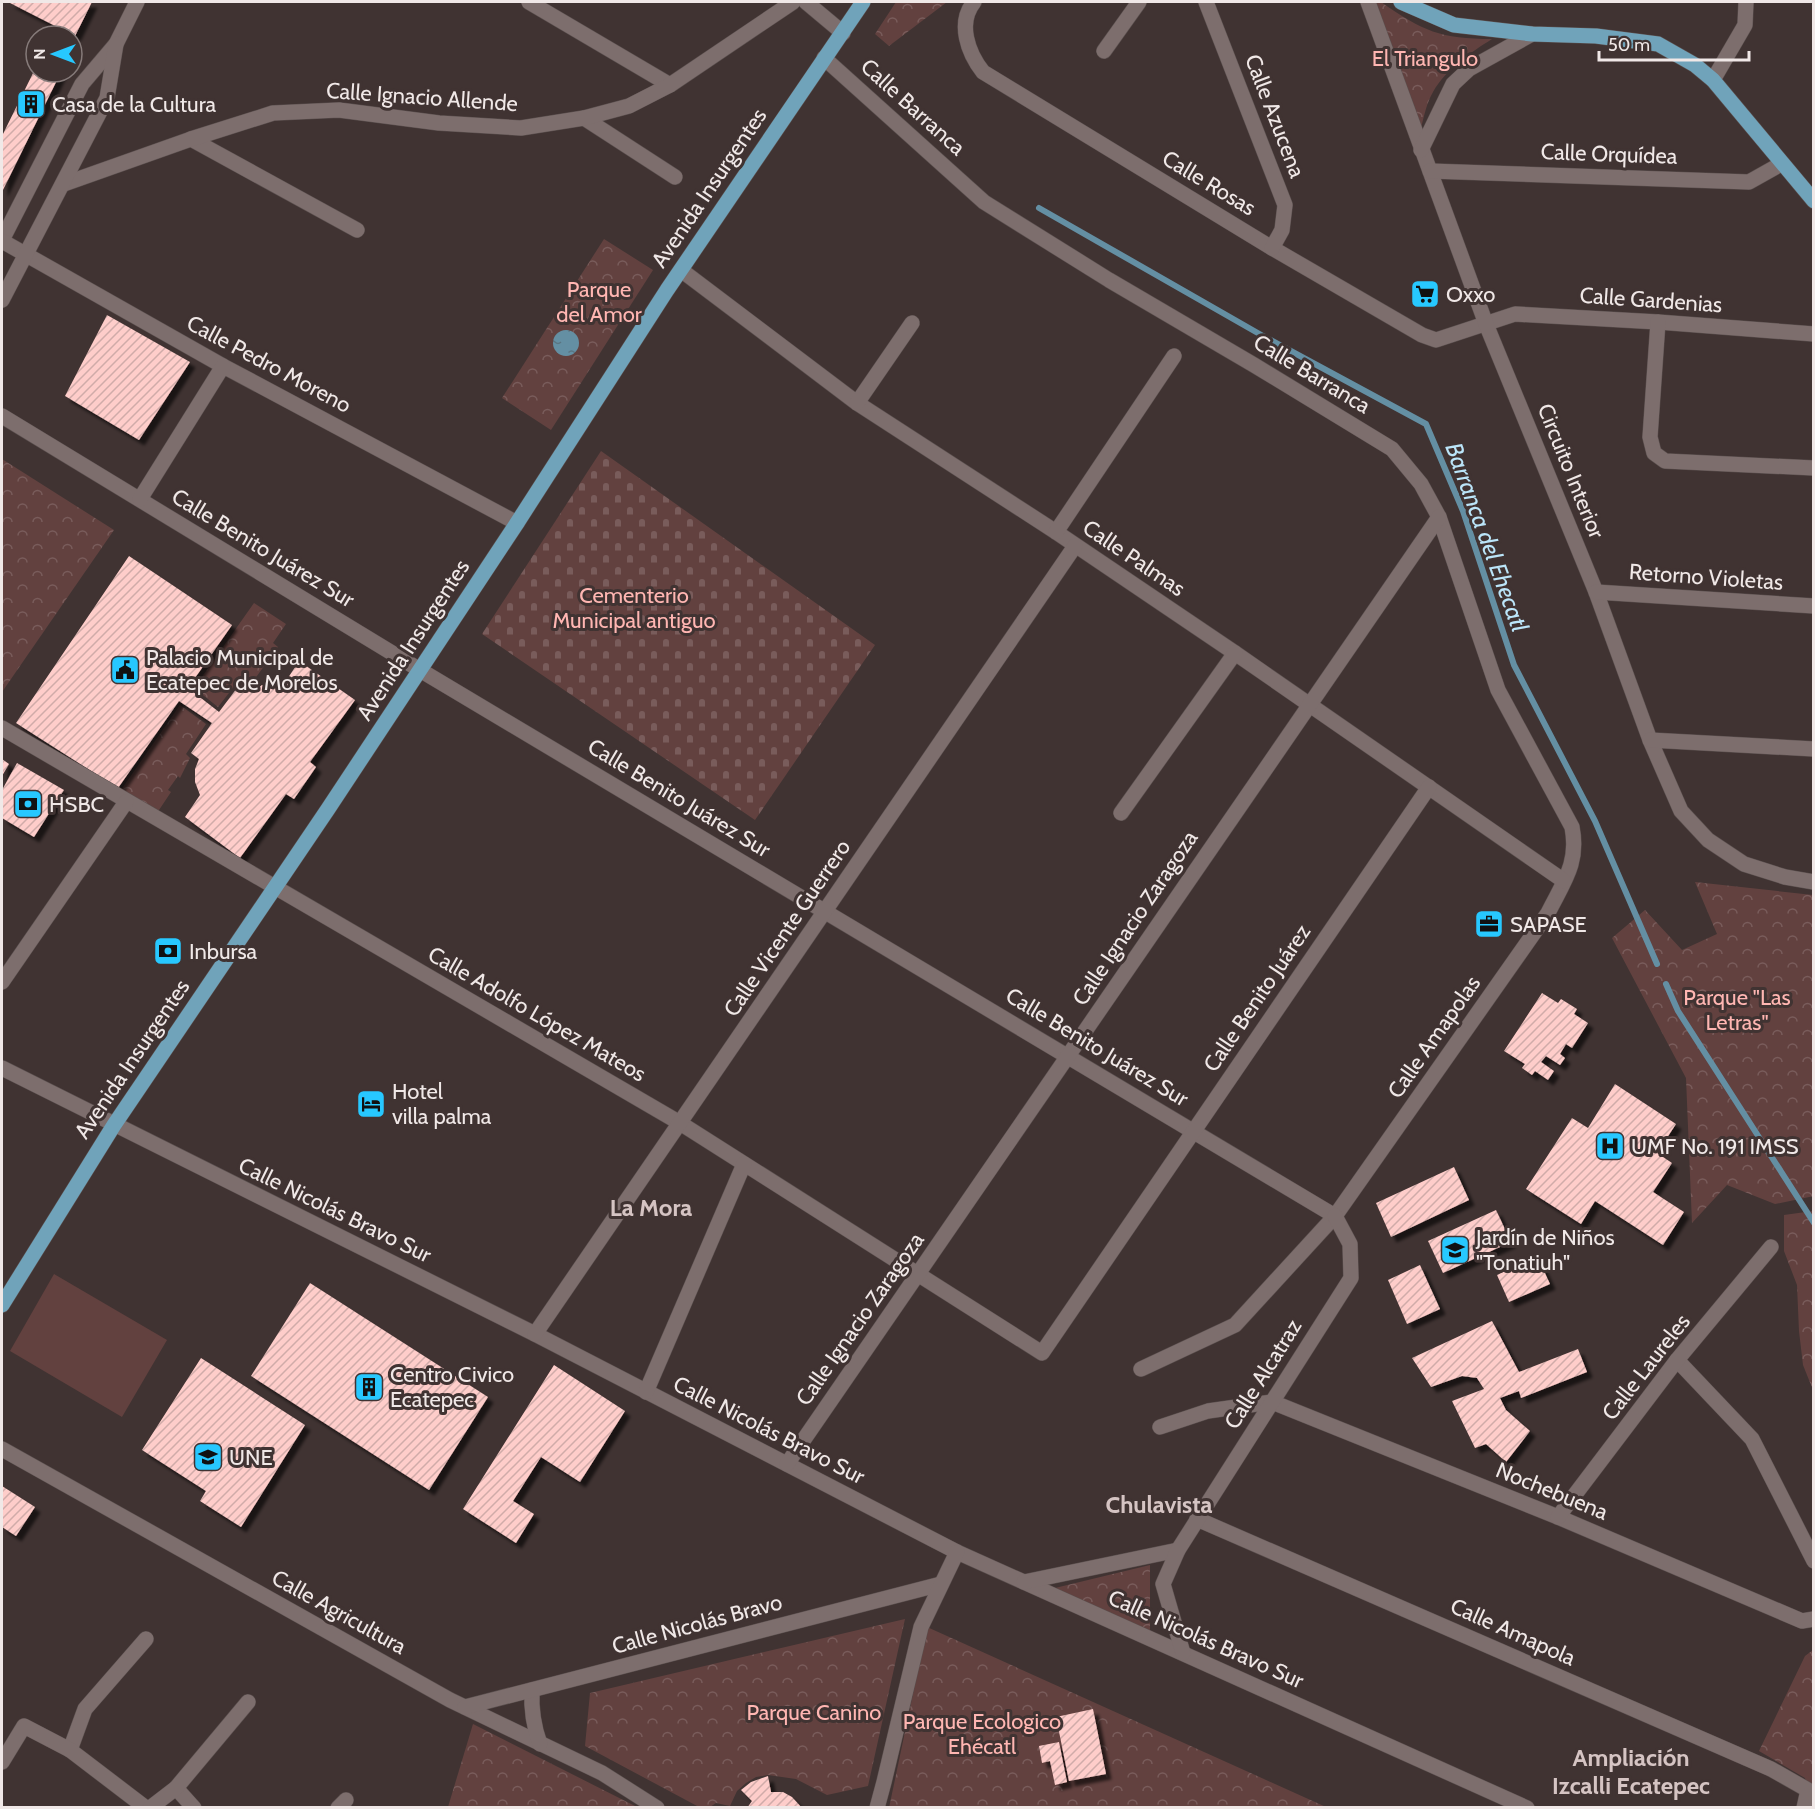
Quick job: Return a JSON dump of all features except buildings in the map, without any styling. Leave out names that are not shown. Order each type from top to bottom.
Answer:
[{"type":"main road","name":"Avenida Insurgentes","points":[[2,1305],[114,1125],[420,670],[681,270],[863,2]]},
{"type":"main road","points":[[1401,2],[1454,25],[1532,34],[1596,36],[1658,44],[1695,65],[1713,80],[1781,164],[1812,194]]},
{"type":"street","points":[[2,241],[81,84],[116,44],[137,2]]},
{"type":"street","points":[[529,2],[670,85]]},
{"type":"street","name":"Calle Ignacio Allende","points":[[64,184],[273,113],[339,110],[439,123],[521,128],[584,118],[629,106],[670,85],[793,2]]},
{"type":"street","points":[[806,2],[843,33]]},
{"type":"street","name":"Calle Rosas","points":[[974,2],[968,10],[966,27],[968,43],[974,60],[983,72],[1272,248],[1422,334],[1436,340],[1486,324]]},
{"type":"street","points":[[1104,51],[1139,2]]},
{"type":"street","name":"Calle Azucena","points":[[1206,2],[1285,205],[1282,230],[1272,248]]},
{"type":"street","name":"Circuito Interior","points":[[1368,2],[1486,324],[1596,592],[1650,740],[1681,811],[1708,840],[1743,864],[1785,877],[1814,882]]},
{"type":"street","points":[[1713,80],[1745,25],[1746,2]]},
{"type":"street","points":[[1421,150],[1453,84],[1469,69],[1532,34]]},
{"type":"street","points":[[2,300],[107,98],[116,44]]},
{"type":"street","name":"Calle Barranca","points":[[824,58],[984,202],[1109,280],[1392,449],[1421,484],[1439,517],[1498,690],[1572,826],[1575,844],[1572,863],[1564,881]]},
{"type":"street","points":[[584,118],[675,177]]},
{"type":"street","points":[[191,139],[357,230]]},
{"type":"street","name":"Calle Orquídea","points":[[1430,171],[1749,182],[1781,164]]},
{"type":"street","name":"Calle Pedro Moreno","points":[[2,241],[223,366],[517,523]]},
{"type":"street","name":"Calle Palmas","points":[[681,270],[857,403],[1056,532],[1235,653],[1564,881]]},
{"type":"street","name":"Calle Gardenias","points":[[1486,324],[1515,314],[1814,334]]},
{"type":"street","points":[[1658,322],[1650,437],[1654,453],[1665,460],[1814,468]]},
{"type":"street","points":[[857,403],[912,323]]},
{"type":"street","points":[[1056,532],[1174,356]]},
{"type":"street","points":[[140,499],[223,366]]},
{"type":"street","name":"Calle Benito Juárez Sur","points":[[2,416],[420,670],[1335,1216]]},
{"type":"street","name":"Calle Ignacio Zaragoza","points":[[787,1464],[1308,704],[1439,517]]},
{"type":"street","name":"Calle Vicente Guerrero","points":[[536,1334],[1075,546]]},
{"type":"street","name":"Retorno Violetas","points":[[1596,592],[1814,606]]},
{"type":"street","points":[[1121,813],[1235,653]]},
{"type":"street","name":"Calle Adolfo López Mateos","points":[[2,728],[680,1123],[1042,1353]]},
{"type":"street","points":[[1650,740],[1814,749]]},
{"type":"street","name":"Calle Benito Juárez","points":[[1042,1353],[1429,788]]},
{"type":"street","points":[[2,982],[126,802]]},
{"type":"street","name":"Calle Amapolas","points":[[1141,1369],[1235,1325],[1335,1216],[1548,913],[1564,881]]},
{"type":"street","name":"Calle Nicolás Bravo Sur","points":[[2,1068],[536,1334],[957,1552],[1527,1808]]},
{"type":"street","points":[[646,1392],[744,1164]]},
{"type":"street","name":"Calle Alcatraz","points":[[1183,1653],[1163,1584],[1178,1550],[1351,1278],[1350,1244],[1335,1216]]},
{"type":"street","name":"Calle Laureles","points":[[1558,1517],[1677,1360],[1772,1247]]},
{"type":"street","points":[[1677,1360],[1752,1439],[1814,1561]]},
{"type":"street","points":[[1160,1427],[1208,1411],[1272,1402]]},
{"type":"street","name":"Nochebuena","points":[[1272,1402],[1558,1517],[1802,1622],[1814,1619]]},
{"type":"street","name":"Calle Agricultura","points":[[2,1449],[465,1707],[602,1773],[657,1808]]},
{"type":"street","name":"Calle Amapola","points":[[1197,1520],[1760,1764],[1808,1790],[1804,1808]]},
{"type":"street","points":[[1024,1582],[1178,1550]]},
{"type":"street","points":[[877,1808],[921,1627],[957,1552]]},
{"type":"street","name":"Calle Nicolás Bravo","points":[[465,1707],[941,1584]]},
{"type":"street","points":[[70,1750],[85,1709],[146,1639]]},
{"type":"street","points":[[532,1690],[533,1725],[540,1744]]},
{"type":"street","points":[[2,1762],[24,1726],[70,1750],[148,1808],[176,1788],[248,1702]]},
{"type":"street","points":[[176,1788],[194,1808]]},
{"type":"green space","points":[[896,2],[947,2],[889,46],[875,34]]},
{"type":"green space","name":"El Triangulo","points":[[1376,2],[1381,2],[1421,26],[1445,35],[1492,39],[1459,62],[1438,84],[1429,100],[1421,128]]},
{"type":"green space","name":"Parque del Amor","points":[[604,239],[653,270],[551,430],[502,398]]},
{"type":"green space","name":"Cementerio Municipal antiguo","points":[[601,451],[875,645],[755,820],[482,634]]},
{"type":"green space","points":[[2,459],[114,530],[2,692]]},
{"type":"green space","points":[[254,603],[286,624],[273,643],[278,647],[249,687],[239,680],[218,707],[194,688]]},
{"type":"green space","points":[[180,705],[206,724],[186,754],[190,758],[180,778],[178,776],[168,790],[171,792],[157,813],[121,790]]},
{"type":"green space","name":"Parque \"Las Letras\"","points":[[1695,882],[1813,895],[1814,1196],[1775,1204],[1727,1185],[1692,1223],[1686,1078],[1612,938],[1645,910],[1682,950],[1717,934]]},
{"type":"green space","points":[[1814,1211],[1813,1390],[1803,1365],[1797,1285],[1784,1251],[1784,1215]]},
{"type":"green space","points":[[54,1274],[167,1340],[122,1417],[10,1351]]},
{"type":"green space","points":[[1150,1565],[1150,1632],[1055,1588]]},
{"type":"green space","name":"Parque Canino","points":[[905,1619],[868,1786],[827,1795],[796,1779],[768,1775],[756,1777],[746,1783],[737,1791],[730,1806],[716,1803],[710,1807],[699,1807],[585,1746],[590,1693]]},
{"type":"green space","name":"Parque Ecologico Ehécatl","points":[[927,1627],[1326,1807],[889,1808]]},
{"type":"green space","points":[[1813,1650],[1812,1807],[1805,1778],[1759,1751],[1805,1656]]},
{"type":"green space","points":[[473,1724],[637,1807],[448,1807]]},
{"type":"water","points":[[566,330],[576,333],[579,343],[576,353],[566,356],[556,353],[553,343],[556,333]]},
{"type":"waterway","name":"Barranca del Ehecatl","points":[[1039,208],[1263,336],[1426,424],[1463,511],[1514,665],[1595,821],[1657,964]]},
{"type":"waterway","name":"Barranca del Ehecatl","points":[[1666,984],[1678,1011],[1814,1223]]},
{"type":"place","name":"Casa de la Cultura","points":[[31,104]]},
{"type":"place","name":"Oxxo","points":[[1425,294]]},
{"type":"place","name":"Palacio Municipal de Ecatepec de Morelos","points":[[125,670]]},
{"type":"place","name":"HSBC","points":[[28,804]]},
{"type":"place","name":"SAPASE","points":[[1489,924]]},
{"type":"place","name":"Inbursa","points":[[168,951]]},
{"type":"place","name":"Hotel villa palma","points":[[371,1104]]},
{"type":"place","name":"UMF No. 191 IMSS","points":[[1610,1146]]},
{"type":"place","name":"Jardín de Niños \"Tonatiuh\"","points":[[1455,1250]]},
{"type":"place","name":"Centro Civico Ecatepec","points":[[369,1387]]},
{"type":"place","name":"UNE","points":[[208,1457]]},
{"type":"district","name":"La Mora","points":[[651,1207]]},
{"type":"district","name":"Chulavista","points":[[1159,1504]]},
{"type":"district","name":"Ampliación Izcalli Ecatepec","points":[[1631,1771]]}]
